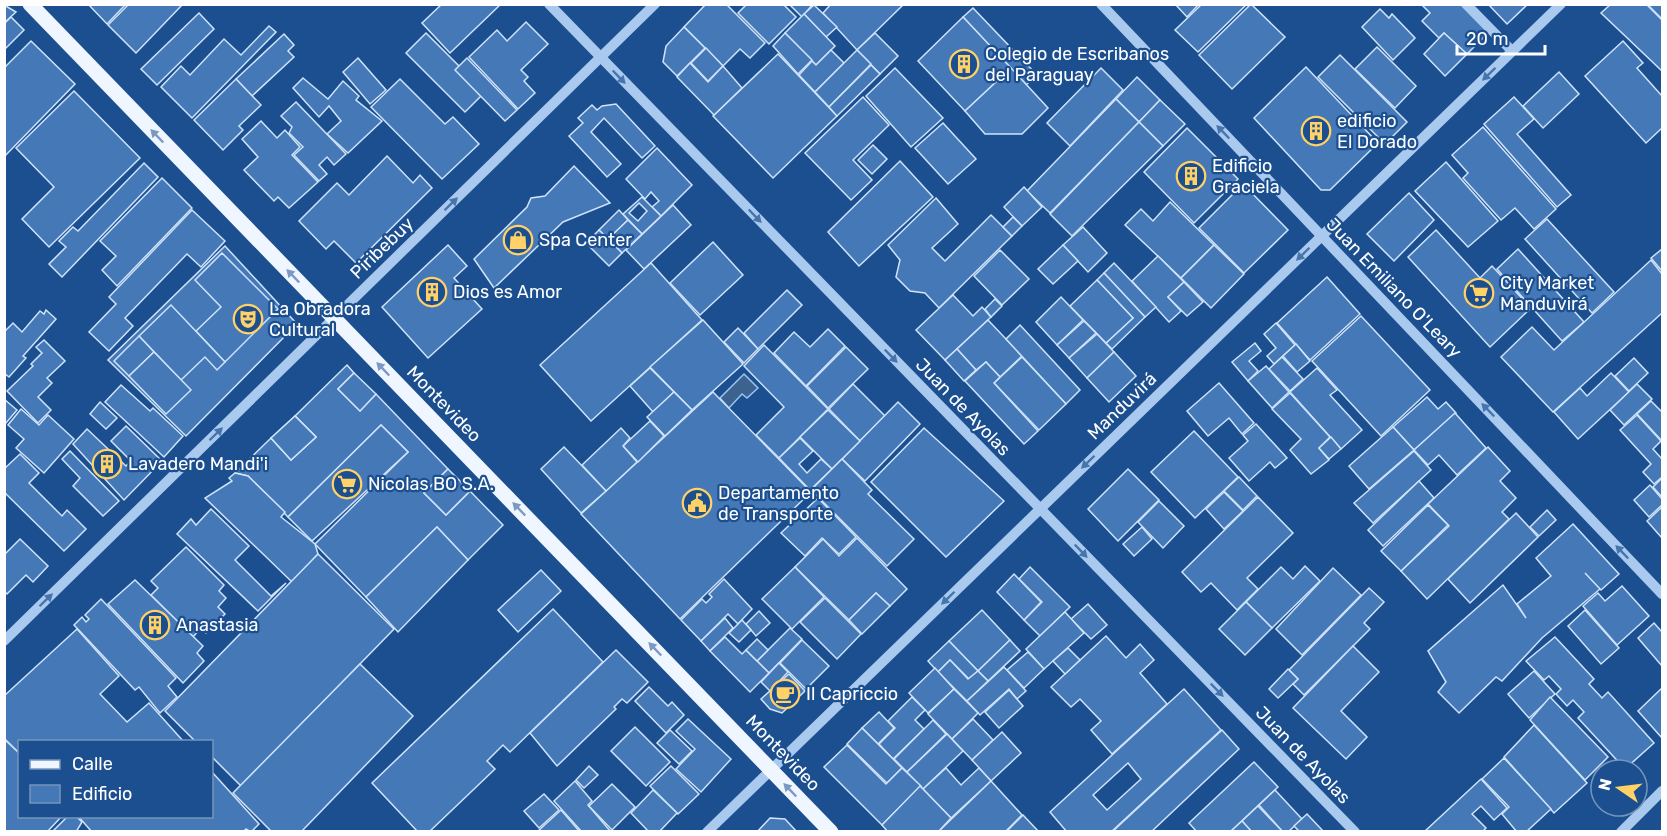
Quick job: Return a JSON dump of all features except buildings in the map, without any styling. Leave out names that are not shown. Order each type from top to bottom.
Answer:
[{"type":"main road","name":"Montevideo","points":[[30,4],[831,831]]},
{"type":"street","name":"Juan de Ayolas","points":[[549,4],[1354,831]]},
{"type":"street","name":"Piribebuy","points":[[4,641],[655,4]]},
{"type":"street","name":"Juan Emiliano O'Leary","points":[[1101,4],[1662,594]]},
{"type":"street","points":[[1466,4],[1512,51]]},
{"type":"street","name":"Manduvirá","points":[[707,831],[1561,4]]},
{"type":"street","points":[[1621,831],[1662,791]]},
{"type":"water","points":[[744,374],[758,388],[747,398],[742,394],[729,408],[720,398]]},
{"type":"place","name":"Colegio de Escribanos del Paraguay","points":[[964,64]]},
{"type":"place","name":"edificio El Dorado","points":[[1316,131]]},
{"type":"place","name":"Edificio Graciela","points":[[1191,176]]},
{"type":"place","name":"Spa Center","points":[[518,240]]},
{"type":"place","name":"Dios es Amor","points":[[432,292]]},
{"type":"place","name":"City Market Manduvirá","points":[[1479,293]]},
{"type":"place","name":"La Obradora Cultural","points":[[248,319]]},
{"type":"place","name":"Lavadero Mandi'i","points":[[107,464]]},
{"type":"place","name":"Nicolas BO S.A.","points":[[347,484]]},
{"type":"place","name":"Departamento de Transporte","points":[[697,503]]},
{"type":"place","name":"Anastasia","points":[[155,625]]},
{"type":"place","name":"Il Capriccio","points":[[785,694]]}]
